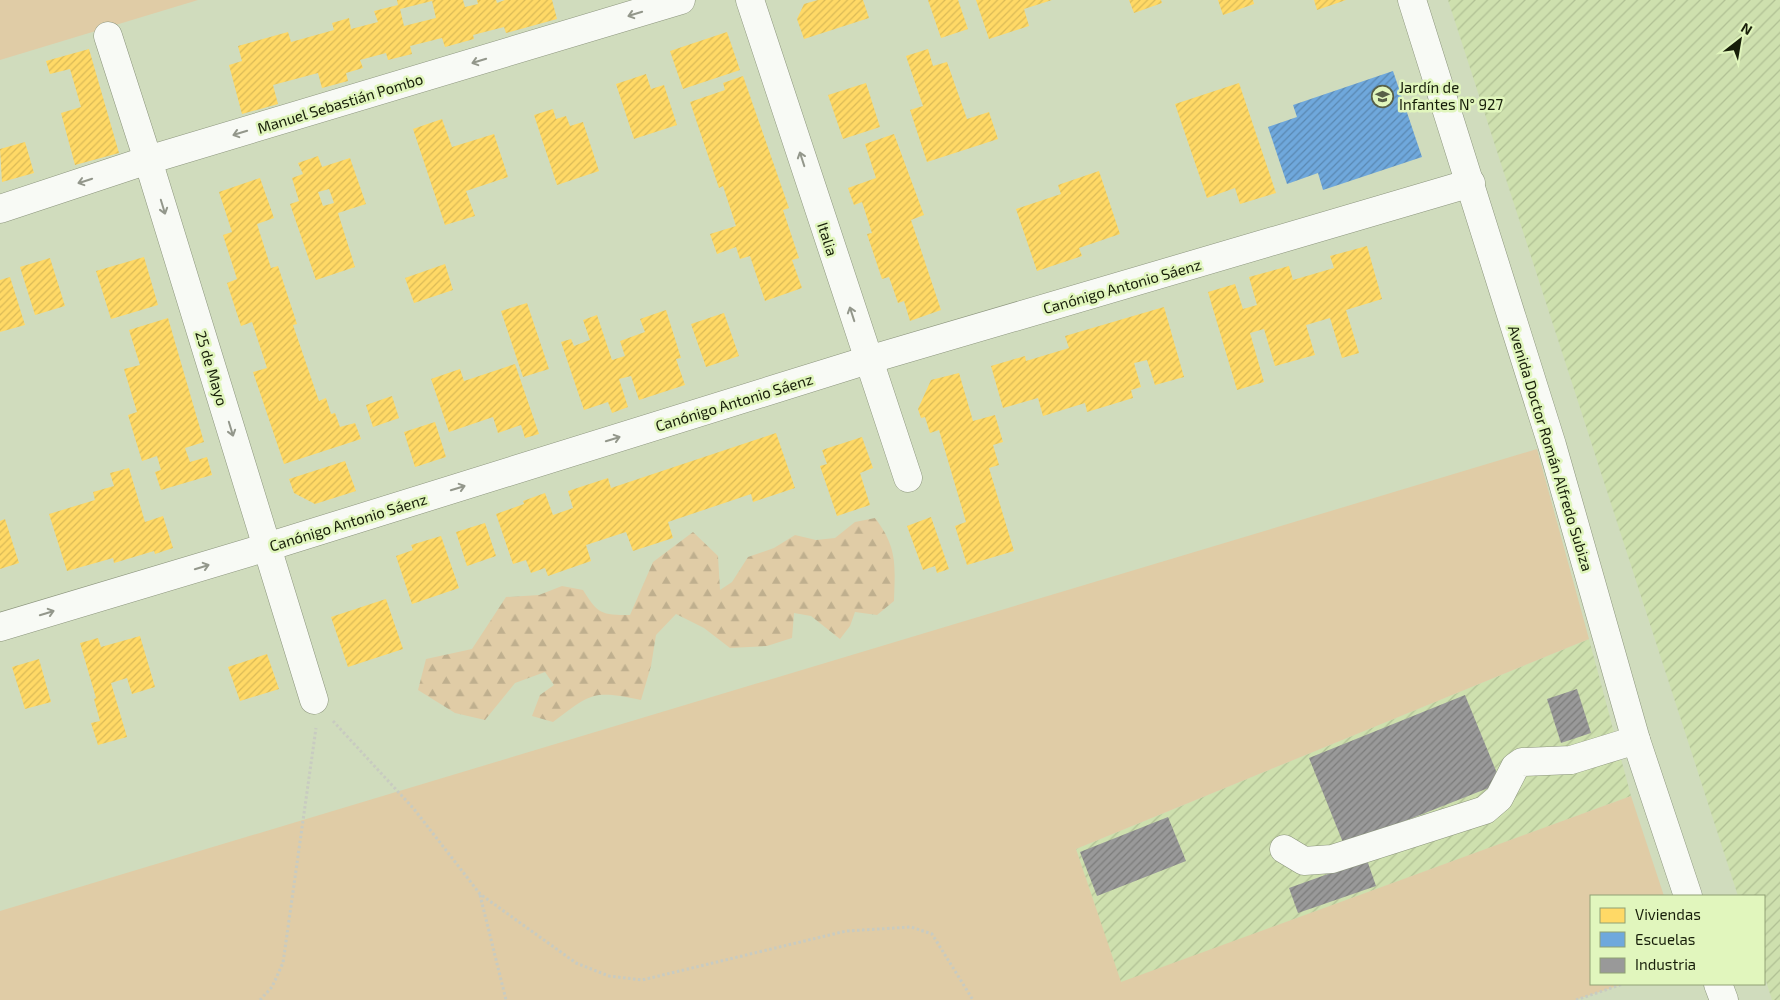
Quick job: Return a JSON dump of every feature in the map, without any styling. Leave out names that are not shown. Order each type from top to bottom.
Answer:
[{"type":"street","name":"Manuel Sebastián Pombo","points":[[0,209],[148,160],[682,0]]},
{"type":"street","name":"Italia","points":[[750,0],[908,478]]},
{"type":"street","name":"Avenida Doctor Román Alfredo Subiza","points":[[1412,0],[1552,445],[1636,740],[1669,844],[1688,895]]},
{"type":"street","name":"25 de Mayo","points":[[108,36],[314,700]]},
{"type":"street","name":"Canónigo Antonio Sáenz","points":[[0,627],[267,547],[868,360],[1471,183]]},
{"type":"street","points":[[1284,849],[1304,861],[1332,859],[1485,810],[1499,798],[1515,767],[1522,762],[1571,760],[1636,740]]},
{"type":"path","points":[[314,700],[414,809],[480,894],[576,963],[609,976],[642,980],[846,931],[911,927],[932,934],[973,1000]]},
{"type":"path","points":[[260,1000],[272,987],[283,963],[316,729],[314,700]]},
{"type":"path","points":[[480,894],[506,1000]]},
{"type":"path","points":[[1576,1000],[1620,985]]},
{"type":"shaded area","points":[[1448,0],[1780,0],[1780,1000],[1772,1000],[1765,978],[1765,895],[1738,895]]},
{"type":"shaded area","points":[[1589,639],[1631,796],[1120,983],[1076,849]]},
{"type":"green space","points":[[0,0],[198,0],[0,60]]},
{"type":"green space","points":[[1537,449],[1589,639],[1076,849],[1121,982],[1631,796],[1664,895],[1590,895],[1590,985],[1620,985],[1575,1000],[0,1000],[0,911]]},
{"type":"green space","points":[[875,518],[888,539],[894,558],[894,601],[877,615],[855,612],[850,626],[840,639],[811,616],[794,613],[792,638],[767,646],[730,648],[704,628],[676,614],[656,635],[651,666],[641,700],[612,695],[593,696],[576,705],[553,722],[532,716],[540,695],[554,685],[545,672],[515,683],[485,720],[455,713],[418,690],[426,659],[472,649],[506,597],[539,595],[562,586],[583,590],[601,612],[630,615],[653,562],[693,532],[718,556],[720,590],[732,582],[748,557],[774,548],[795,535],[816,540],[835,538],[855,522]]},
{"type":"building: Viviendas","points":[[397,0],[463,0],[465,7],[478,4],[477,0],[496,0],[497,3],[505,0],[552,0],[557,19],[506,33],[504,27],[473,35],[474,39],[445,47],[442,38],[410,46],[412,54],[388,60],[386,53],[360,60],[363,68],[346,73],[348,81],[322,88],[318,73],[273,85],[278,104],[242,114],[229,65],[242,61],[238,46],[288,32],[291,42],[334,30],[332,23],[349,18],[351,29],[378,22],[374,11],[398,5]],"holes":[[[432,1],[436,18],[404,26],[400,9]]]},
{"type":"building: Viviendas","points":[[818,0],[863,0],[869,18],[804,39],[797,19],[804,4]]},
{"type":"building: Viviendas","points":[[928,0],[958,0],[968,29],[941,38]]},
{"type":"building: Viviendas","points":[[976,0],[1052,0],[1024,9],[1029,26],[989,39]]},
{"type":"building: Viviendas","points":[[1129,0],[1161,0],[1162,3],[1134,13]]},
{"type":"building: Viviendas","points":[[1218,0],[1253,0],[1254,4],[1223,15]]},
{"type":"building: Viviendas","points":[[1314,0],[1346,0],[1317,10]]},
{"type":"building: Viviendas","points":[[727,32],[740,70],[683,89],[670,51]]},
{"type":"building: Viviendas","points":[[89,49],[119,153],[75,165],[61,113],[81,107],[70,69],[50,74],[46,61]]},
{"type":"building: Viviendas","points":[[928,49],[933,66],[947,62],[967,119],[989,112],[998,139],[927,162],[910,110],[923,106],[906,56]]},
{"type":"building: Viviendas","points":[[646,74],[651,89],[664,85],[677,125],[634,139],[616,84]]},
{"type":"building: Viviendas","points":[[743,76],[789,208],[783,210],[799,258],[792,260],[802,288],[765,301],[750,256],[740,259],[736,247],[717,254],[710,234],[736,226],[723,186],[719,188],[690,102],[725,90],[723,83]]},
{"type":"building: Viviendas","points":[[866,83],[880,127],[843,139],[828,95]]},
{"type":"building: Viviendas","points":[[1239,83],[1276,193],[1240,204],[1235,188],[1207,198],[1175,104]]},
{"type":"building: Viviendas","points":[[553,109],[556,119],[566,116],[570,126],[583,122],[599,171],[557,185],[534,115]]},
{"type":"building: Viviendas","points":[[442,119],[452,147],[494,134],[508,177],[466,191],[475,216],[445,225],[413,129]]},
{"type":"building: Viviendas","points":[[894,134],[924,215],[911,220],[941,310],[910,321],[904,301],[898,303],[889,277],[882,279],[867,234],[872,233],[862,202],[854,205],[848,188],[876,178],[865,144]]},
{"type":"building: Viviendas","points":[[25,142],[34,173],[2,182],[0,149]]},
{"type":"building: Viviendas","points":[[318,156],[322,167],[350,158],[366,204],[338,213],[355,267],[316,280],[290,204],[299,201],[292,178],[303,174],[298,163]],"holes":[[[329,189],[334,203],[323,206],[318,192]]]},
{"type":"building: Viviendas","points":[[1099,171],[1120,234],[1079,248],[1082,256],[1037,271],[1016,209],[1061,194],[1058,185]]},
{"type":"building: Viviendas","points":[[260,178],[274,218],[257,224],[271,268],[278,266],[297,324],[293,325],[319,401],[326,398],[331,414],[335,413],[340,427],[355,423],[361,439],[284,464],[253,372],[267,368],[252,322],[241,326],[227,283],[237,279],[223,235],[232,232],[219,192]]},
{"type":"building: Viviendas","points":[[1367,246],[1382,299],[1346,310],[1359,353],[1342,358],[1330,318],[1306,325],[1315,355],[1275,366],[1264,329],[1250,333],[1264,382],[1237,390],[1208,292],[1235,284],[1243,309],[1257,305],[1249,277],[1289,266],[1293,280],[1334,268],[1330,256]]},
{"type":"building: Viviendas","points":[[144,257],[158,305],[111,319],[96,271]]},
{"type":"building: Viviendas","points":[[50,258],[65,306],[35,315],[20,267]]},
{"type":"building: Viviendas","points":[[445,264],[453,290],[414,303],[405,278]]},
{"type":"building: Viviendas","points":[[10,277],[25,325],[0,332],[0,280]]},
{"type":"building: Viviendas","points":[[527,303],[549,369],[523,377],[501,311]]},
{"type":"building: Viviendas","points":[[1164,307],[1184,377],[1155,385],[1147,360],[1134,363],[1141,387],[1131,390],[1133,398],[1087,412],[1085,403],[1043,416],[1038,398],[1003,408],[991,366],[1025,356],[1026,361],[1069,348],[1065,336]]},
{"type":"building: Viviendas","points":[[666,310],[681,358],[676,359],[685,385],[639,400],[631,376],[619,379],[628,407],[612,413],[608,402],[584,410],[561,342],[571,339],[574,346],[590,340],[583,320],[597,315],[612,360],[625,356],[620,341],[645,332],[640,319]]},
{"type":"building: Viviendas","points":[[724,313],[739,356],[706,367],[691,324]]},
{"type":"building: Viviendas","points":[[168,318],[204,442],[185,448],[190,462],[207,457],[212,475],[161,490],[155,472],[161,470],[157,456],[142,461],[128,415],[137,412],[124,369],[140,365],[129,330]]},
{"type":"building: Viviendas","points":[[515,364],[539,434],[525,438],[521,425],[498,433],[493,417],[449,432],[431,379],[460,369],[464,381]]},
{"type":"building: Viviendas","points":[[959,373],[973,421],[995,415],[1003,442],[993,445],[999,465],[989,468],[1014,551],[967,565],[955,526],[966,522],[939,430],[930,433],[925,417],[921,418],[918,409],[931,380]]},
{"type":"building: Viviendas","points":[[392,396],[399,418],[373,427],[366,405]]},
{"type":"building: Viviendas","points":[[435,422],[446,457],[415,467],[404,432]]},
{"type":"building: Viviendas","points":[[776,433],[795,488],[753,502],[751,494],[668,522],[673,538],[633,551],[626,532],[586,545],[591,561],[548,576],[545,568],[531,573],[526,560],[513,564],[496,514],[524,504],[523,501],[545,493],[553,515],[573,508],[568,491],[608,478],[611,488]]},
{"type":"building: Viviendas","points":[[862,437],[873,468],[860,473],[870,505],[837,516],[820,466],[827,464],[822,450]]},
{"type":"building: Viviendas","points":[[345,461],[356,491],[315,504],[294,493],[289,479]]},
{"type":"building: Viviendas","points":[[129,468],[145,522],[163,516],[173,548],[155,554],[154,551],[114,563],[113,558],[67,571],[49,514],[95,500],[93,492],[114,486],[110,473]]},
{"type":"building: Viviendas","points":[[931,517],[949,569],[937,573],[935,566],[923,570],[907,526]]},
{"type":"building: Viviendas","points":[[5,519],[19,563],[0,569],[0,521]]},
{"type":"building: Viviendas","points":[[485,523],[496,556],[467,566],[456,532]]},
{"type":"building: Viviendas","points":[[441,536],[459,588],[412,604],[396,556],[413,550],[411,545]]},
{"type":"building: Viviendas","points":[[386,599],[403,649],[348,667],[331,617]]},
{"type":"building: Viviendas","points":[[140,636],[155,687],[132,694],[127,678],[111,683],[127,737],[98,745],[91,723],[100,721],[94,699],[96,698],[80,643],[98,638],[101,647]]},
{"type":"building: Viviendas","points":[[267,654],[279,689],[240,701],[228,667]]},
{"type":"building: Viviendas","points":[[39,659],[51,702],[25,709],[12,667]]},
{"type":"building: Escuelas","points":[[1393,71],[1422,157],[1323,190],[1318,173],[1287,184],[1268,127],[1297,117],[1293,105]]},
{"type":"building: Industria","points":[[1577,689],[1591,733],[1561,743],[1547,699]]},
{"type":"building: Industria","points":[[1465,695],[1501,783],[1344,845],[1309,758]]},
{"type":"building: Industria","points":[[1168,817],[1186,861],[1097,896],[1080,852]]},
{"type":"building: Industria","points":[[1367,860],[1376,886],[1298,913],[1289,888]]},
{"type":"place","name":"Jardín de Infantes N° 927","points":[[1383,96]]}]
